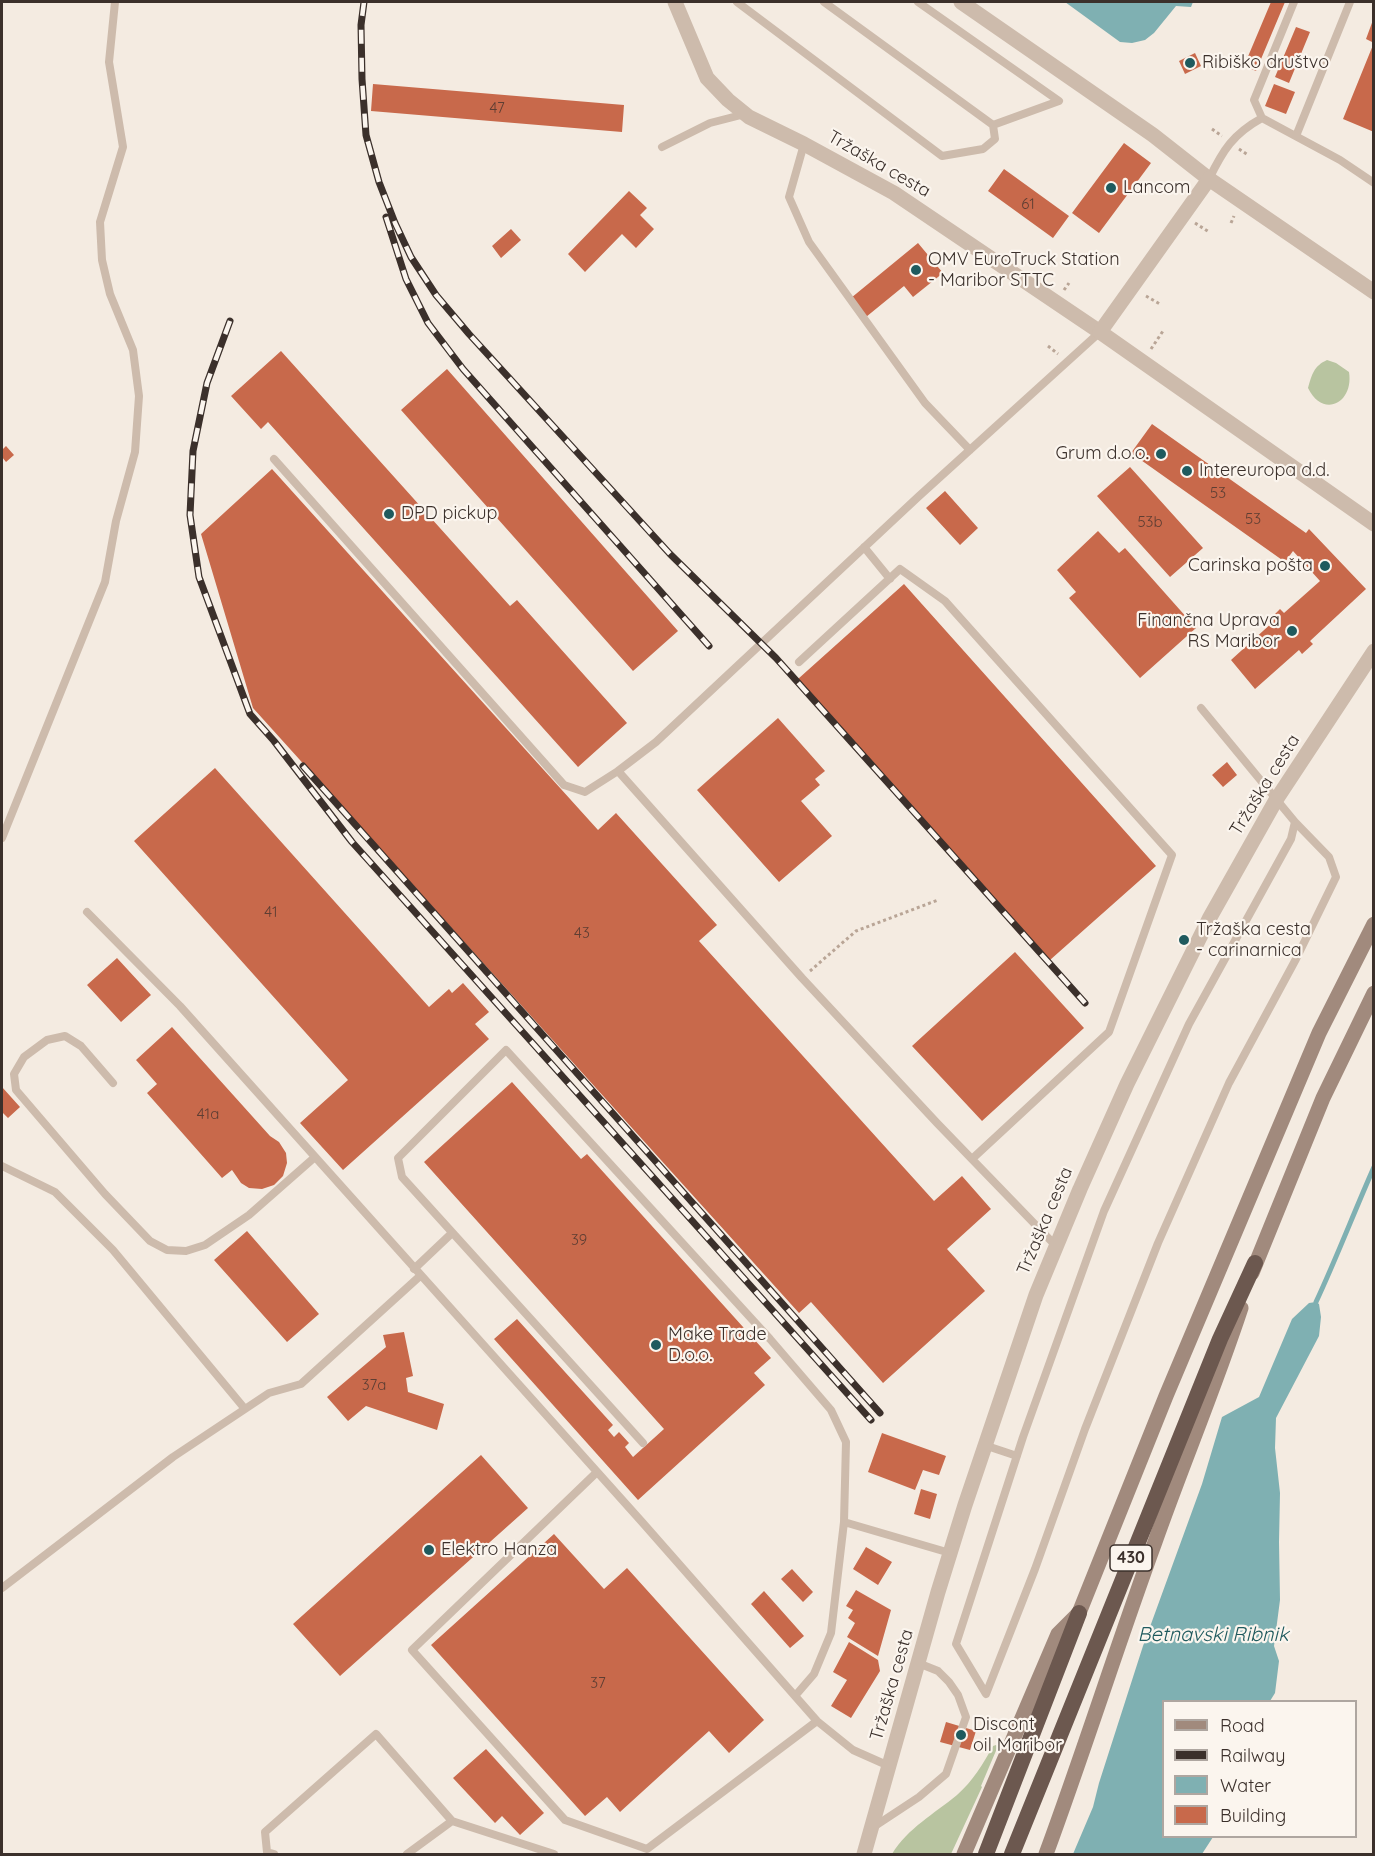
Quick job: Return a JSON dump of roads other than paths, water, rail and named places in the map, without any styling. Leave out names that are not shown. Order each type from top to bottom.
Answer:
[{"type":"highway","name":"430","points":[[1012,1854],[1220,1339],[1255,1263]]},
{"type":"highway","name":"430","points":[[986,1854],[1079,1613]]},
{"type":"main road","name":"430","points":[[1079,1613],[1166,1396],[1311,1051],[1345,978],[1374,924]]},
{"type":"main road","name":"430","points":[[1255,1263],[1323,1098],[1374,993]]},
{"type":"main road","points":[[1046,1854],[1164,1517],[1222,1368],[1255,1263]]},
{"type":"main road","points":[[964,1854],[1058,1634],[1079,1613]]},
{"type":"street","name":"Tržaška cesta","points":[[675,2],[707,78],[746,114],[894,193],[1100,332],[1374,524]]},
{"type":"street","points":[[961,2],[1153,135],[1209,179],[1374,292]]},
{"type":"street","points":[[1100,332],[1209,179]]},
{"type":"street","name":"Tržaška cesta","points":[[864,1854],[950,1553],[984,1445],[1036,1295],[1056,1246],[1132,1073],[1209,919],[1276,800],[1374,651]]},
{"type":"lane","points":[[2,838],[105,582],[116,521],[135,452],[139,396],[133,350],[110,294],[102,260],[100,222],[123,147],[109,62],[115,2]]},
{"type":"lane","points":[[737,2],[942,156],[983,149],[995,140],[993,125],[824,2]]},
{"type":"lane","points":[[918,2],[1059,100],[993,125]]},
{"type":"lane","points":[[1294,2],[1254,100],[1262,118],[1340,160],[1374,183]]},
{"type":"lane","points":[[1296,136],[1350,2]]},
{"type":"lane","points":[[662,147],[710,123],[746,114]]},
{"type":"lane","points":[[1209,179],[1223,150],[1243,128],[1262,118]]},
{"type":"lane","points":[[804,144],[789,198],[809,242],[925,403],[969,450]]},
{"type":"lane","points":[[274,459],[564,785],[585,792],[618,771],[656,742],[969,450],[1100,332]]},
{"type":"lane","points":[[864,547],[890,579]]},
{"type":"lane","points":[[799,662],[900,569],[945,601],[1172,855],[1109,1032],[972,1160]]},
{"type":"lane","points":[[1201,708],[1276,800],[1329,857],[1336,877],[1296,959],[1229,1083],[1158,1243],[1089,1418],[1035,1569],[986,1694],[956,1644],[1017,1456],[1104,1211],[1189,1024],[1291,839],[1295,822]]},
{"type":"lane","points":[[618,771],[802,978],[972,1160],[1056,1246]]},
{"type":"lane","points":[[87,912],[180,1006],[817,1721],[853,1750],[889,1766]]},
{"type":"lane","points":[[113,1083],[81,1046],[65,1036],[47,1040],[24,1057],[14,1074],[16,1090],[105,1194],[150,1241],[167,1250],[186,1251],[205,1245],[249,1215],[315,1157]]},
{"type":"lane","points":[[643,1443],[402,1177],[398,1158],[506,1050],[770,1338],[831,1410],[846,1442],[844,1522],[831,1633],[814,1674],[795,1696]]},
{"type":"lane","points":[[2,1166],[56,1192],[113,1250],[245,1409]]},
{"type":"lane","points":[[2,1588],[173,1457],[269,1393],[301,1384],[417,1272],[452,1233]]},
{"type":"lane","points":[[984,1445],[1017,1456]]},
{"type":"lane","points":[[597,1472],[412,1650],[565,1820],[647,1849],[817,1721]]},
{"type":"lane","points":[[844,1522],[950,1553]]},
{"type":"lane","points":[[871,1829],[919,1797],[946,1774],[966,1717],[958,1695],[950,1682],[938,1671],[918,1663]]},
{"type":"lane","points":[[274,1854],[267,1852],[265,1832],[376,1734],[452,1821],[554,1854]]},
{"type":"lane","points":[[407,1854],[452,1821]]},
{"type":"water","points":[[1065,2],[1193,2],[1191,7],[1176,6],[1154,33],[1145,40],[1132,43],[1120,42]]},
{"type":"water","name":"Betnavski Ribnik","points":[[1309,1303],[1319,1304],[1321,1317],[1319,1336],[1276,1418],[1275,1448],[1280,1493],[1280,1600],[1274,1646],[1279,1661],[1275,1693],[1271,1700],[1162,1700],[1162,1838],[1212,1838],[1202,1854],[1073,1854],[1093,1807],[1143,1646],[1202,1484],[1222,1417],[1259,1397],[1292,1319]]},
{"type":"waterway","points":[[1316,1302],[1374,1167]]},
{"type":"railway","points":[[364,2],[361,25],[366,135],[379,182],[395,223],[411,257],[436,295],[670,554],[776,658],[1085,1003]]},
{"type":"railway","points":[[386,217],[406,279],[428,323],[463,369],[709,646]]},
{"type":"railway","points":[[230,321],[207,383],[193,451],[190,515],[199,577],[250,714],[274,741],[352,842],[871,1420]]},
{"type":"railway","points":[[303,766],[880,1413]]},
{"type":"place","name":"Ribiško društvo","points":[[1190,63]]},
{"type":"place","name":"Lancom","points":[[1111,188]]},
{"type":"place","name":"OMV EuroTruck Station - Maribor STTC","points":[[916,270]]},
{"type":"place","name":"Grum d.o.o.","points":[[1161,454]]},
{"type":"place","name":"Intereuropa d.d.","points":[[1187,471]]},
{"type":"place","name":"DPD pickup","points":[[389,514]]},
{"type":"place","name":"Carinska pošta","points":[[1325,566]]},
{"type":"place","name":"Finančna Uprava RS Maribor","points":[[1292,631]]},
{"type":"place","name":"Tržaška cesta - carinarnica","points":[[1184,940]]},
{"type":"place","name":"Make Trade D.o.o.","points":[[656,1345]]},
{"type":"place","name":"Elektro Hanza","points":[[429,1550]]},
{"type":"place","name":"Discont oil Maribor","points":[[961,1735]]}]
